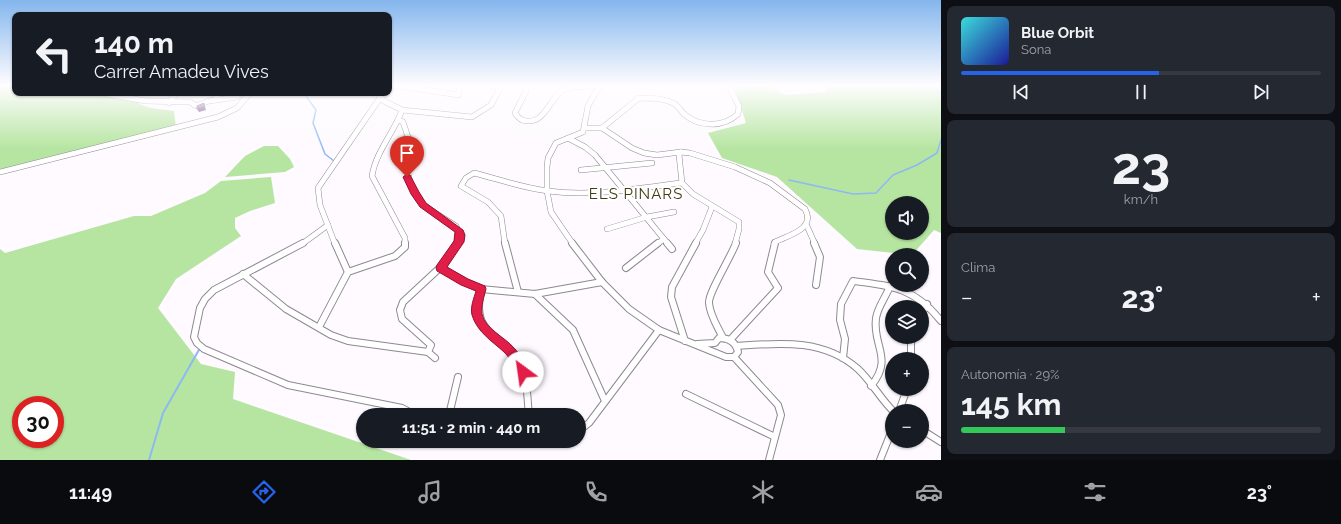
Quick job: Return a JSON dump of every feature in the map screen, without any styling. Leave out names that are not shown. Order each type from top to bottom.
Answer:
[{"type":"street","points":[[0,172],[218,117],[238,106]]},
{"type":"street","points":[[348,272],[317,197],[318,188],[374,106]]},
{"type":"street","points":[[392,106],[402,110],[472,117],[488,106]]},
{"type":"street","points":[[518,106],[515,114],[520,119],[530,122],[536,120],[548,106]]},
{"type":"street","points":[[588,106],[585,128],[583,132],[556,143],[548,158],[546,167],[547,191],[551,212],[566,235],[602,282],[629,309],[659,330],[685,341],[697,344],[726,357],[734,357],[778,405],[781,415],[769,460]]},
{"type":"street","points":[[585,128],[602,128],[615,121],[628,106]]},
{"type":"street","points":[[677,106],[684,114],[700,122],[716,124],[730,122],[738,114],[739,106]]},
{"type":"street","points":[[320,328],[348,272],[395,256],[405,247],[405,238],[372,176],[373,166],[392,129],[399,120],[402,110]]},
{"type":"street","points":[[399,120],[403,122],[408,140],[406,166],[407,177],[413,189],[423,205],[456,226],[460,235],[455,249],[441,268],[403,302],[400,310],[402,319],[431,345],[428,352]]},
{"type":"street","points":[[602,128],[632,148],[644,153],[657,155],[681,152],[690,153],[735,167],[770,183],[805,209],[809,215],[810,220],[806,226],[775,242],[768,272],[778,288],[730,340]]},
{"type":"street","points":[[568,138],[585,147],[606,168],[672,249]]},
{"type":"street","points":[[681,152],[679,155],[682,184],[693,194],[712,207],[736,220],[740,225],[731,254],[709,297],[710,310],[723,338]]},
{"type":"street","points":[[580,170],[652,163]]},
{"type":"street","points":[[518,292],[505,247],[501,216],[488,202],[465,190],[461,186],[462,181],[467,176],[474,173],[547,191],[596,193],[682,184]]},
{"type":"street","points":[[685,341],[671,297],[672,287],[703,230],[712,207]]},
{"type":"street","points":[[607,229],[647,217],[674,212]]},
{"type":"street","points":[[328,225],[296,248],[214,290],[204,299],[198,317],[194,337],[197,343],[204,349],[239,366],[288,385],[402,408]]},
{"type":"street","points":[[806,226],[820,257],[816,284]]},
{"type":"street","points":[[626,268],[664,239]]},
{"type":"street","points":[[441,268],[465,282],[481,289],[535,294],[602,282]]},
{"type":"street","points":[[243,274],[286,309],[331,335],[348,341],[428,352],[435,358]]},
{"type":"street","points":[[843,358],[845,339],[840,320],[841,304],[853,281],[885,285]]},
{"type":"street","points":[[481,289],[477,301],[477,315],[487,331],[509,350],[519,363],[526,383],[528,408]]},
{"type":"street","points":[[871,386],[879,378],[882,365],[876,320],[881,304],[888,292]]},
{"type":"street","points":[[907,292],[921,300]]},
{"type":"street","points":[[535,294],[573,330],[605,401]]},
{"type":"street","points":[[929,306],[941,321]]},
{"type":"street","points":[[586,425],[659,330]]},
{"type":"street","points":[[719,353],[716,350],[715,343],[719,338],[723,338],[730,340],[736,346],[738,352],[734,357]]},
{"type":"street","points":[[697,344],[715,343]]},
{"type":"street","points":[[736,346],[800,343],[823,348],[843,358],[857,368],[866,377],[871,386],[886,404]]},
{"type":"street","points":[[451,408],[458,377]]},
{"type":"street","points":[[686,394],[775,437]]},
{"type":"street","points":[[929,434],[941,442]]},
{"type":"street","points":[[880,460],[885,448]]},
{"type":"green space","points":[[0,106],[146,106],[174,111],[176,128],[0,172]]},
{"type":"green space","points":[[741,106],[941,106],[941,233],[934,230],[929,236],[929,196],[885,196],[885,240],[925,240],[918,248],[885,248],[885,252],[857,249],[777,177],[722,158],[708,133],[746,123]]},
{"type":"green space","points":[[264,146],[278,146],[290,159],[294,167],[285,172],[225,177],[245,156]]},
{"type":"green space","points":[[271,177],[275,203],[250,211],[235,218],[235,228],[241,236],[176,279],[158,308],[201,364],[235,372],[233,399],[356,441],[356,448],[376,448],[411,460],[0,460],[0,249],[5,253],[134,216],[151,216],[205,193],[221,181]]},
{"type":"building","points":[[197,106],[204,106],[204,107],[197,109]]},
{"type":"waterway","points":[[314,106],[316,110],[313,123],[325,154],[334,161]]},
{"type":"waterway","points":[[789,180],[853,194],[876,193],[893,175],[917,165],[937,153],[941,140]]},
{"type":"waterway","points":[[149,460],[163,413],[200,348]]},
{"type":"district","name":"ELS PINARS","points":[[636,194]]},
{"type":"route","points":[[407,177],[415,194],[423,205],[456,226],[459,230],[459,242],[448,260],[441,268],[465,282],[481,289],[477,301],[477,315],[487,331],[509,350],[519,363],[523,372]]}]
